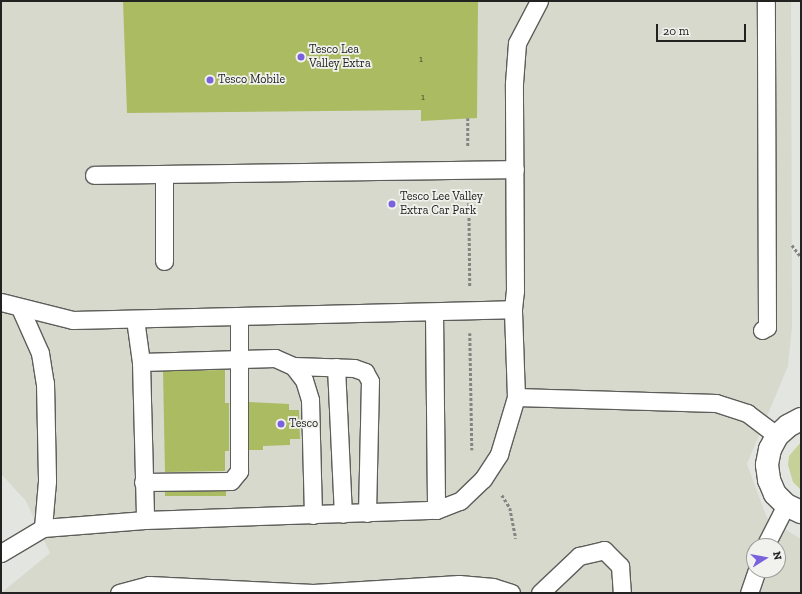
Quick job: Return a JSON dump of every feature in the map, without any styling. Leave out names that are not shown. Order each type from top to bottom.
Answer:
[{"type":"street","points":[[794,509],[775,494],[769,480],[767,465],[770,449],[777,436],[788,426],[801,419]]},
{"type":"lane","points":[[1,553],[43,528],[145,520],[436,510],[460,501],[483,479],[499,454],[516,397],[513,309],[515,291],[514,83],[517,43],[538,1]]},
{"type":"lane","points":[[762,330],[767,327],[766,1]]},
{"type":"lane","points":[[94,175],[515,169]]},
{"type":"lane","points":[[164,174],[164,261]]},
{"type":"lane","points":[[1,302],[20,308],[73,320],[513,309]]},
{"type":"lane","points":[[20,308],[40,353],[45,383],[47,481],[43,528]]},
{"type":"lane","points":[[434,312],[436,510]]},
{"type":"lane","points":[[143,482],[231,481],[235,478],[239,471],[239,316]]},
{"type":"lane","points":[[135,319],[141,362],[145,520]]},
{"type":"lane","points":[[141,362],[274,358],[293,366],[336,367],[365,372],[370,381],[367,513]]},
{"type":"lane","points":[[293,366],[304,380],[310,400],[313,515]]},
{"type":"lane","points":[[336,367],[343,514]]},
{"type":"lane","points":[[516,397],[716,403],[747,413],[777,436]]},
{"type":"lane","points":[[771,538],[794,509]]},
{"type":"lane","points":[[540,593],[579,556],[604,550],[620,566],[622,593]]},
{"type":"lane","points":[[749,593],[754,578]]},
{"type":"lane","points":[[119,593],[149,585],[313,593],[459,584],[493,587],[512,593]]},
{"type":"path","points":[[501,493],[510,508],[516,538]]},
{"type":"shaded area","points":[[1,1],[791,1],[792,327],[788,366],[747,464],[767,518],[801,539],[801,593],[1,593],[50,553],[26,501],[1,474]]},
{"type":"green space","points":[[801,442],[801,490],[793,482],[788,465],[789,456]]},
{"type":"building","name":"Tesco Lea Valley Extra","points":[[123,1],[478,1],[477,118],[421,121],[421,110],[127,113]]},
{"type":"building","points":[[225,370],[225,403],[229,403],[229,451],[225,451],[225,471],[165,472],[163,371]]},
{"type":"building","name":"Tesco","points":[[249,402],[289,404],[289,410],[299,410],[300,439],[290,439],[290,445],[263,446],[263,450],[249,450]]},
{"type":"building","points":[[165,491],[226,491],[226,496],[165,496]]},
{"type":"place","name":"Tesco Lea Valley Extra","points":[[301,57]]},
{"type":"place","name":"Tesco Mobile","points":[[210,80]]},
{"type":"place","name":"Tesco Lee Valley Extra Car Park","points":[[392,204]]},
{"type":"place","name":"Tesco","points":[[281,424]]}]
